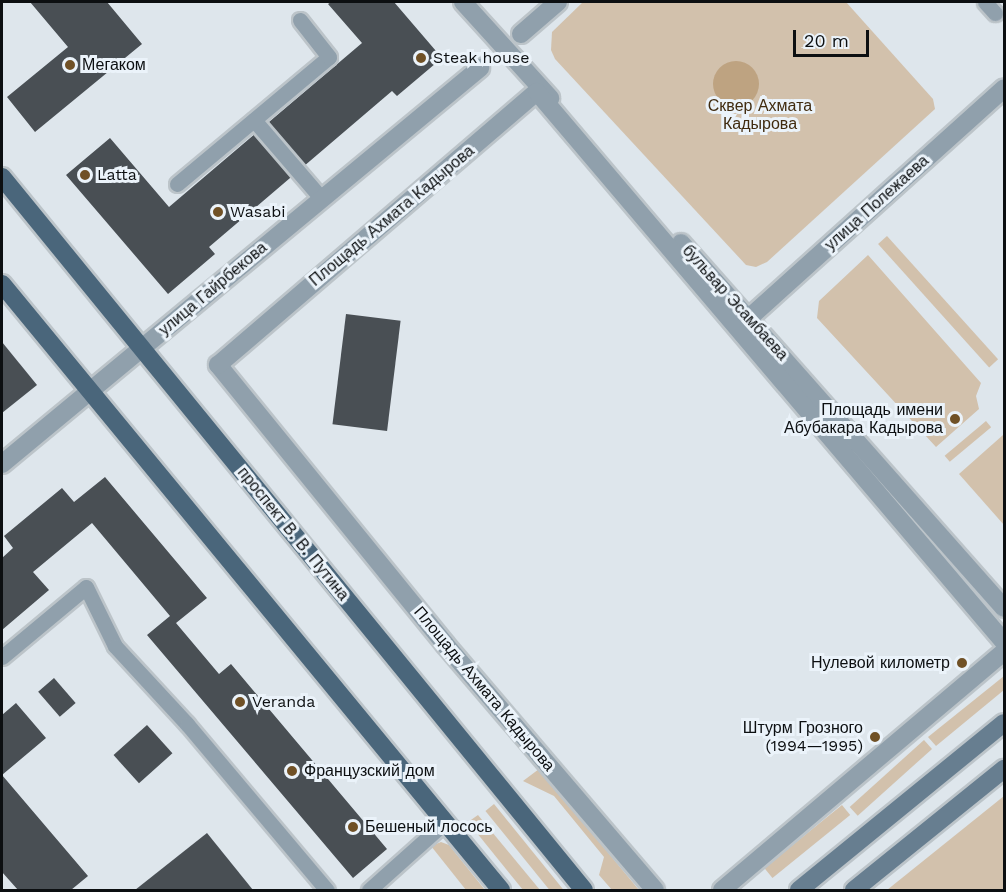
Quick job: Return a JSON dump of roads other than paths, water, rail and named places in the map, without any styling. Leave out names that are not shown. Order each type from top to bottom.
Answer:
[{"type":"main road","name":"проспект В. В. Путина","points":[[2,177],[584,891]]},
{"type":"main road","points":[[2,284],[88,392],[501,891]]},
{"type":"main road","points":[[799,891],[1005,723]]},
{"type":"main road","points":[[854,891],[1005,769]]},
{"type":"street","name":"бульвар Эсамбаева","points":[[463,2],[749,318],[1005,608]]},
{"type":"street","points":[[522,34],[558,2]]},
{"type":"street","name":"улица Гайрбекова","points":[[2,464],[480,68]]},
{"type":"street","name":"улица Полежаева","points":[[749,318],[1005,88]]},
{"type":"street","name":"Площадь Ахмата Кадырова","points":[[655,891],[446,644],[218,365],[537,92],[1005,642]]},
{"type":"street","points":[[722,891],[1005,652]]},
{"type":"lane","points":[[177,184],[329,57],[300,20]]},
{"type":"lane","points":[[254,120],[322,198]]},
{"type":"lane","points":[[2,657],[86,587],[115,646],[187,724],[327,891]]},
{"type":"lane","points":[[369,891],[445,822]]},
{"type":"place","name":"Steak house","points":[[421,58]]},
{"type":"place","name":"Мегаком","points":[[70,65]]},
{"type":"place","name":"Latta","points":[[85,175]]},
{"type":"place","name":"Wasabi","points":[[218,212]]},
{"type":"place","name":"Площадь имени Абубакара Кадырова","points":[[955,419]]},
{"type":"place","name":"Нулевой километр","points":[[962,663]]},
{"type":"place","name":"Veranda","points":[[240,702]]},
{"type":"place","name":"Штурм Грозного (1994—1995)","points":[[875,737]]},
{"type":"place","name":"Французский дом","points":[[292,771]]},
{"type":"place","name":"Бешеный лосось","points":[[353,827]]},
{"type":"park label","name":"Сквер Ахмата Кадырова","points":[[760,115]]}]
